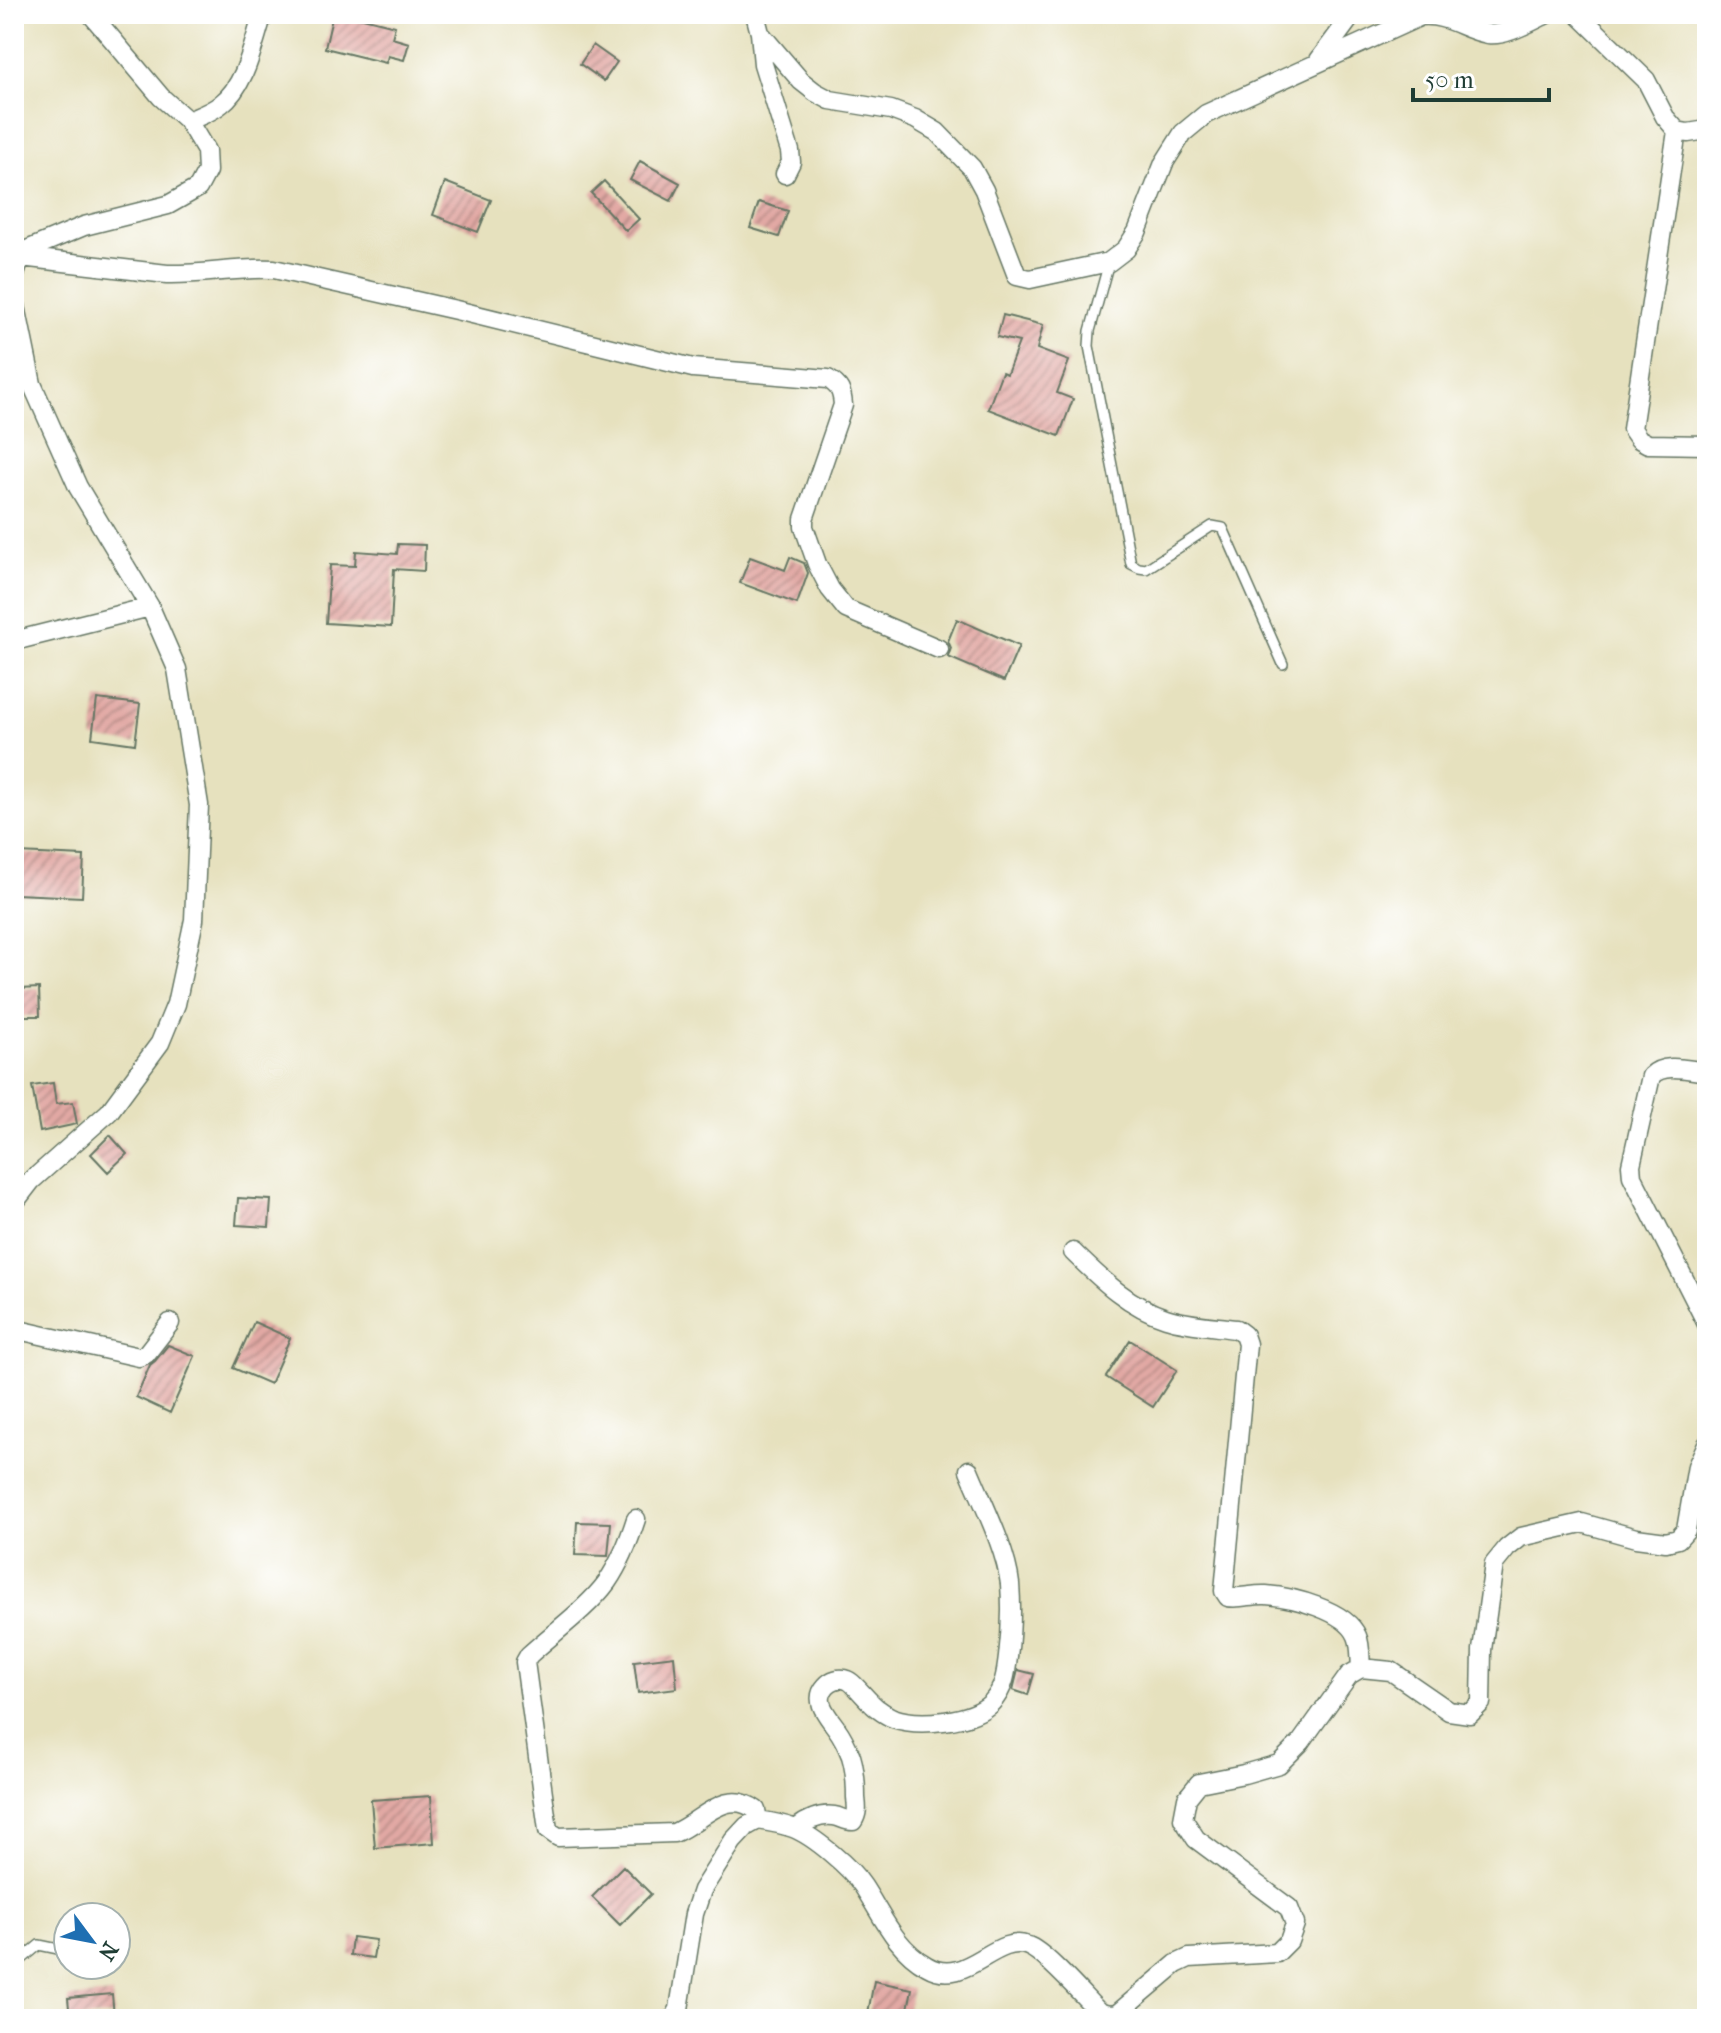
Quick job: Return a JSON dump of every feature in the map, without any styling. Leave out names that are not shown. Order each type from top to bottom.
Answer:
[{"type":"street","points":[[14,277],[27,250],[84,226],[168,205],[198,188],[207,171],[206,151],[188,121],[161,97],[91,14]]},
{"type":"street","points":[[188,121],[213,110],[231,94],[241,78],[263,14]]},
{"type":"street","points":[[755,14],[763,64],[790,151],[791,162],[785,174]]},
{"type":"street","points":[[1318,62],[1353,14]]},
{"type":"street","points":[[760,33],[801,81],[815,92],[830,100],[891,110],[937,132],[972,168],[984,190],[1017,276],[1030,279],[1109,262],[1126,249],[1137,232],[1164,163],[1183,133],[1206,114],[1421,16],[1435,15],[1488,34],[1502,33],[1547,14]]},
{"type":"street","points":[[1578,14],[1646,80],[1665,117],[1677,131],[1707,130]]},
{"type":"street","points":[[1677,131],[1632,429],[1639,439],[1648,444],[1707,445]]},
{"type":"street","points":[[21,257],[167,274],[274,269],[693,368],[828,379],[838,385],[843,394],[843,405],[804,519],[817,564],[830,589],[846,609],[939,649]]},
{"type":"street","points":[[14,296],[32,384],[78,487],[150,607],[177,669],[199,805],[194,920],[176,1004],[160,1043],[109,1112],[31,1181],[14,1203]]},
{"type":"street","points":[[14,377],[32,384]]},
{"type":"street","points":[[14,641],[150,607]]},
{"type":"street","points":[[1707,1072],[1666,1068],[1657,1069],[1651,1076],[1631,1165],[1632,1176],[1707,1324]]},
{"type":"street","points":[[1073,1252],[1107,1285],[1138,1306],[1167,1318],[1236,1329],[1244,1335],[1247,1344],[1224,1591],[1228,1597],[1264,1595],[1293,1600],[1335,1615],[1356,1634],[1361,1668]]},
{"type":"street","points":[[14,1329],[139,1357],[146,1354],[170,1323]]},
{"type":"street","points":[[674,2019],[679,2009],[694,1914],[702,1890],[733,1841],[747,1826],[758,1820],[796,1829],[853,1873],[881,1920],[902,1946],[926,1966],[941,1972],[955,1972],[1005,1947],[1017,1943],[1030,1946],[1099,2012],[1108,2015],[1117,2014],[1176,1964],[1189,1958],[1277,1953],[1289,1941],[1295,1924],[1289,1908],[1196,1839],[1183,1819],[1187,1798],[1199,1783],[1279,1764],[1301,1742],[1349,1675],[1361,1668],[1391,1671],[1449,1711],[1470,1714],[1481,1703],[1482,1650],[1494,1564],[1507,1548],[1521,1537],[1582,1523],[1636,1538],[1666,1542],[1678,1539],[1686,1530],[1697,1466],[1707,1444]]},
{"type":"street","points":[[796,1829],[822,1816],[853,1821],[857,1813],[855,1771],[851,1758],[822,1706],[822,1691],[827,1684],[843,1678],[850,1681],[870,1703],[893,1718],[920,1722],[948,1720],[970,1714],[987,1706],[1000,1692],[1011,1630],[1010,1582],[1002,1553],[969,1470]]},
{"type":"street","points":[[636,1519],[629,1543],[607,1582],[525,1662],[548,1830],[558,1837],[674,1833],[731,1801],[756,1810],[758,1820]]},
{"type":"lane","points":[[1109,262],[1090,331],[1089,346],[1131,564],[1146,569],[1212,526],[1223,528],[1283,664]]},
{"type":"lane","points":[[14,1966],[39,1945],[52,1948]]},
{"type":"building","points":[[333,14],[347,14],[395,26],[392,38],[409,43],[404,60],[388,56],[386,63],[325,48]]},
{"type":"building","points":[[593,45],[617,62],[604,81],[580,64]]},
{"type":"building","points":[[640,161],[680,183],[671,201],[630,180]]},
{"type":"building","points":[[604,181],[639,219],[626,231],[591,193]]},
{"type":"building","points":[[445,182],[491,200],[478,232],[433,215]]},
{"type":"building","points":[[759,202],[788,211],[779,237],[750,228]]},
{"type":"building","points":[[1003,315],[1043,325],[1037,349],[1069,361],[1057,393],[1073,399],[1059,436],[988,409],[1002,372],[1007,374],[1019,342],[997,337]]},
{"type":"building","points":[[398,544],[425,545],[424,571],[394,569],[391,627],[326,623],[330,565],[355,566],[356,551],[397,554]]},
{"type":"building","points":[[750,557],[785,570],[790,557],[804,563],[808,573],[797,604],[740,583]]},
{"type":"building","points":[[957,619],[1019,646],[1004,681],[948,657],[951,648],[948,641]]},
{"type":"building","points":[[97,699],[140,704],[135,744],[92,738]]},
{"type":"building","points":[[18,853],[84,856],[82,897],[16,894]]},
{"type":"building","points":[[39,988],[40,1016],[20,1016],[19,989]]},
{"type":"building","points":[[53,1083],[56,1104],[73,1102],[77,1124],[40,1132],[32,1086]]},
{"type":"building","points":[[110,1135],[127,1154],[108,1172],[91,1154]]},
{"type":"building","points":[[238,1198],[271,1200],[269,1227],[236,1225]]},
{"type":"building","points":[[254,1322],[290,1338],[270,1384],[233,1368]]},
{"type":"building","points":[[1130,1340],[1177,1370],[1153,1407],[1106,1377]]},
{"type":"building","points":[[168,1345],[195,1356],[170,1413],[136,1397],[150,1365]]},
{"type":"building","points":[[577,1522],[611,1523],[608,1556],[575,1555]]},
{"type":"building","points":[[674,1656],[677,1688],[638,1693],[634,1661]]},
{"type":"building","points":[[1018,1670],[1034,1674],[1028,1695],[1013,1690]]},
{"type":"building","points":[[431,1796],[434,1843],[375,1848],[371,1800]]},
{"type":"building","points":[[623,1866],[651,1894],[620,1925],[592,1897]]},
{"type":"building","points":[[352,1937],[376,1940],[373,1958],[350,1955]]},
{"type":"building","points":[[874,1981],[912,1989],[906,2019],[877,2019],[878,2015],[868,2013]]},
{"type":"building","points":[[112,1994],[114,2016],[70,2019],[68,1998]]}]
